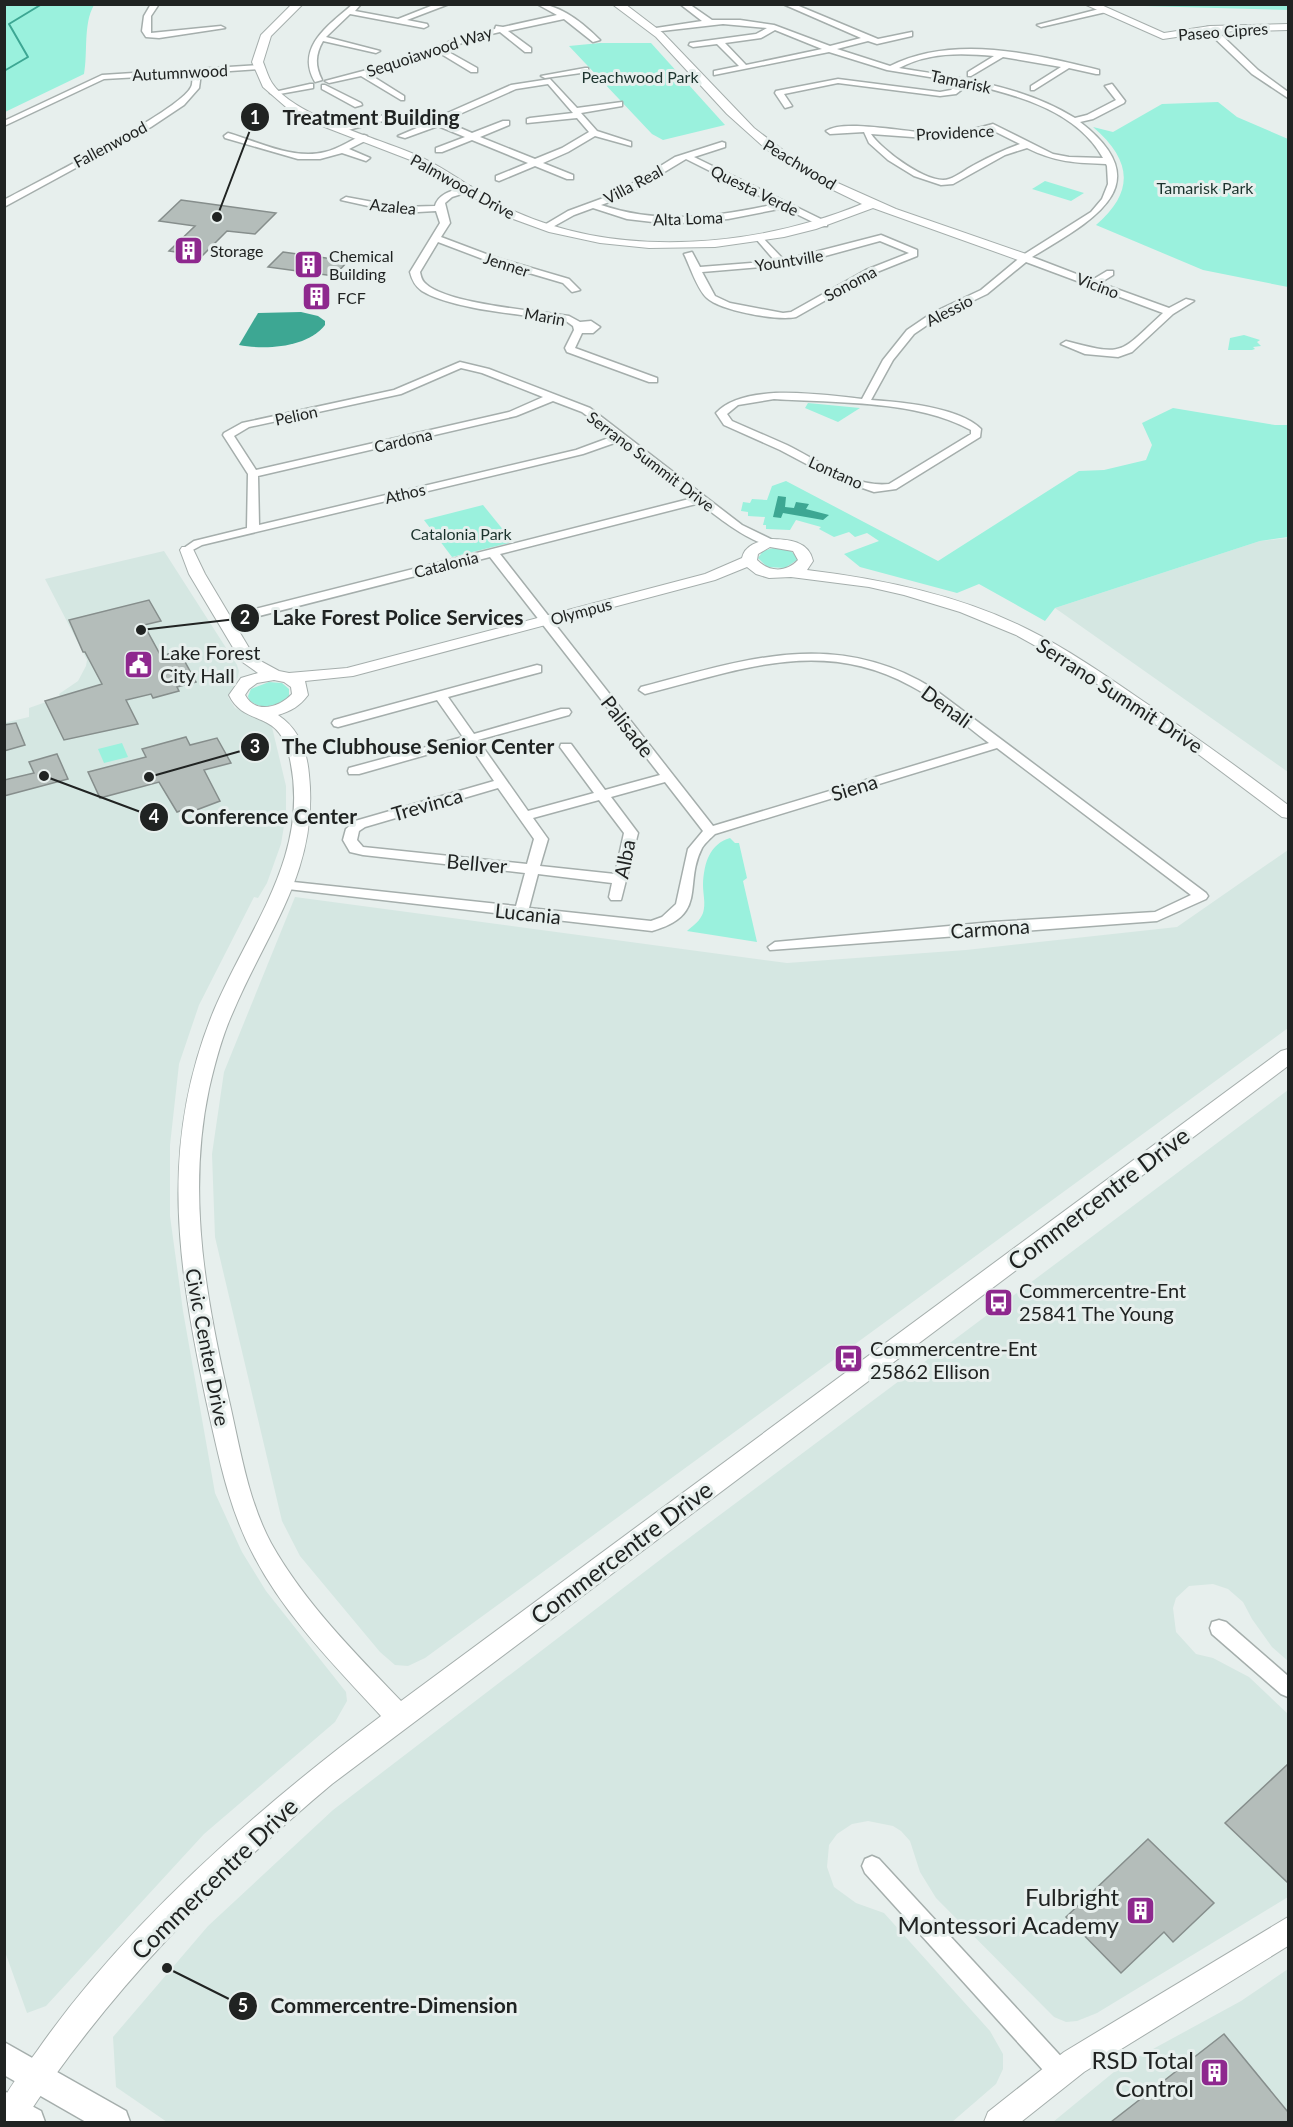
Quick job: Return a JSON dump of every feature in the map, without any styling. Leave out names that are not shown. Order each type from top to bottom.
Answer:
[{"type":"main road","points":[[4,2057],[115,2122]]},
{"type":"street","points":[[156,4],[149,10],[146,19],[146,31],[149,35],[159,36],[221,28]]},
{"type":"street","points":[[258,66],[261,42],[268,31],[298,4]]},
{"type":"street","points":[[314,83],[312,66],[315,49],[333,26],[358,4]]},
{"type":"street","points":[[400,21],[446,4]]},
{"type":"street","points":[[540,4],[565,16],[596,40]]},
{"type":"street","name":"Peachwood","points":[[617,4],[656,30],[742,124],[772,149],[809,173],[874,203],[1025,258]]},
{"type":"street","points":[[786,4],[879,42],[909,34]]},
{"type":"street","points":[[1089,4],[1103,10]]},
{"type":"street","points":[[687,5],[709,22]]},
{"type":"street","points":[[1041,25],[1103,10]]},
{"type":"street","name":"Paseo Cipres","points":[[1103,10],[1158,35],[1210,29],[1288,27]]},
{"type":"street","points":[[350,12],[424,26]]},
{"type":"street","name":"Sequoiawood Way","points":[[327,84],[404,63],[500,28],[565,16]]},
{"type":"street","name":"Tamarisk","points":[[656,30],[709,22],[774,27],[864,63],[969,78],[1032,100],[1072,121],[1096,141],[1109,161]]},
{"type":"street","points":[[693,45],[758,36],[774,27]]},
{"type":"street","points":[[500,28],[528,50]]},
{"type":"street","points":[[1210,29],[1255,72],[1288,96]]},
{"type":"street","points":[[717,73],[829,50],[868,38]]},
{"type":"street","points":[[323,39],[376,51]]},
{"type":"street","points":[[720,42],[744,67]]},
{"type":"street","points":[[438,49],[474,70]]},
{"type":"street","points":[[892,68],[900,62],[938,51],[1031,56],[1096,72]]},
{"type":"street","points":[[788,106],[779,93],[838,81],[940,94],[953,92],[1001,55]]},
{"type":"street","points":[[1034,88],[1069,65]]},
{"type":"street","name":"Autumnwood","points":[[4,124],[102,76],[258,66]]},
{"type":"street","name":"Palmwood Drive","points":[[258,66],[267,85],[274,93],[304,114],[431,165],[503,210],[546,227],[596,238],[658,244],[717,244],[761,239],[824,224],[874,203]]},
{"type":"street","points":[[402,136],[482,103],[514,87],[585,70]]},
{"type":"street","name":"Fallenwood","points":[[5,203],[148,125],[181,103],[195,88],[197,71]]},
{"type":"street","points":[[362,73],[401,98]]},
{"type":"street","points":[[548,78],[594,133],[628,144]]},
{"type":"street","points":[[274,93],[314,83],[327,84],[358,105]]},
{"type":"street","points":[[1072,121],[1090,117],[1121,101],[1109,86]]},
{"type":"street","points":[[530,121],[619,104]]},
{"type":"street","points":[[345,131],[361,129],[367,122],[398,115],[439,121],[570,177]]},
{"type":"street","points":[[439,150],[506,123]]},
{"type":"street","name":"Providence","points":[[830,131],[869,130],[940,136],[969,133],[993,127],[1026,145],[1058,158],[1109,161]]},
{"type":"street","points":[[869,130],[867,134],[870,140],[891,158],[930,180],[944,183],[1002,153],[1026,145]]},
{"type":"street","points":[[499,178],[565,150],[594,133]]},
{"type":"street","points":[[228,136],[301,156],[321,156],[364,138]]},
{"type":"street","name":"Villa Real","points":[[546,227],[571,213],[620,195],[686,156],[722,145]]},
{"type":"street","points":[[340,149],[366,158]]},
{"type":"street","name":"Questa Verde","points":[[686,156],[824,224]]},
{"type":"street","points":[[1025,258],[1079,226],[1100,208],[1109,195],[1113,182],[1109,161]]},
{"type":"street","points":[[436,238],[445,223],[440,202],[447,196],[468,189]]},
{"type":"street","name":"Azalea","points":[[346,200],[400,210],[440,208]]},
{"type":"street","name":"Alta Loma","points":[[592,205],[630,217],[654,219],[723,218],[784,205]]},
{"type":"street","name":"Jenner","points":[[436,238],[491,259],[566,281],[575,290]]},
{"type":"street","name":"Marin","points":[[436,238],[415,272],[420,284],[432,293],[456,301],[569,319],[578,327],[571,350],[653,380]]},
{"type":"street","name":"Yountville","points":[[695,270],[782,263],[825,255],[881,238],[905,247],[914,254]]},
{"type":"street","points":[[761,239],[782,263]]},
{"type":"street","points":[[689,254],[695,270]]},
{"type":"street","name":"Sonoma","points":[[695,270],[708,294],[717,301],[788,316],[869,272],[914,254]]},
{"type":"street","name":"Vicino","points":[[1025,258],[1170,312]]},
{"type":"street","name":"Alessio","points":[[865,402],[901,343],[919,326],[984,292],[1025,258]]},
{"type":"street","points":[[1093,283],[1110,273]]},
{"type":"street","points":[[1066,344],[1085,351],[1114,354],[1128,350],[1170,312],[1189,301]]},
{"type":"street","name":"Serrano Summit Drive","points":[[460,365],[485,371],[586,410],[738,527],[773,543],[797,547],[806,556],[869,582],[965,609],[1022,632],[1084,668],[1200,747],[1288,813]]},
{"type":"street","name":"Pelion","points":[[253,474],[228,435],[237,428],[397,392],[460,365]]},
{"type":"street","name":"Lontano","points":[[774,396],[865,402],[936,414],[970,424],[976,429],[976,435],[892,487],[874,489],[835,475],[784,448],[728,423],[721,413],[735,402],[774,396]]},
{"type":"street","name":"Cardona","points":[[253,474],[512,414],[550,398]]},
{"type":"street","name":"Athos","points":[[188,550],[198,543],[253,529],[579,452],[622,436]]},
{"type":"street","points":[[253,474],[253,529]]},
{"type":"street","name":"Catalonia","points":[[224,621],[703,499]]},
{"type":"street","name":"Serrano Summit Drive","points":[[738,527],[752,565],[765,572],[790,572],[869,582]]},
{"type":"street","points":[[750,556],[762,545],[773,543]]},
{"type":"street","points":[[188,550],[197,574],[249,661],[298,685],[287,729],[262,712]]},
{"type":"street","name":"Palisade","points":[[493,553],[710,831]]},
{"type":"street","name":"Olympus","points":[[710,577],[750,556]]},
{"type":"street","points":[[790,572],[803,566],[806,556]]},
{"type":"street","name":"Olympus","points":[[282,677],[347,673],[710,577],[765,572]]},
{"type":"street","name":"Denali","points":[[645,690],[744,663],[801,656],[842,658],[905,677],[1201,896]]},
{"type":"street","points":[[249,661],[244,683],[237,695],[239,702],[248,709],[262,712],[273,711],[296,700]]},
{"type":"street","points":[[338,723],[537,669]]},
{"type":"street","name":"Olympus","points":[[296,700],[347,673]]},
{"type":"street","points":[[244,683],[263,676],[282,677]]},
{"type":"street","points":[[441,696],[541,839],[521,912]]},
{"type":"street","points":[[354,771],[565,712]]},
{"type":"street","name":"Civic Center Drive","points":[[287,729],[296,749],[303,780],[303,817],[296,857],[226,1003],[207,1060],[188,1161],[188,1221],[194,1292],[237,1489],[253,1529],[273,1568],[313,1621],[399,1717]]},
{"type":"street","name":"Siena","points":[[710,831],[998,744]]},
{"type":"street","name":"Alba","points":[[566,747],[631,833],[616,897]]},
{"type":"street","points":[[526,816],[668,777]]},
{"type":"street","name":"Trevinca","points":[[353,829],[360,824],[503,782]]},
{"type":"street","name":"Bellver","points":[[353,829],[350,840],[355,849],[363,851],[621,879]]},
{"type":"street","name":"Lucania","points":[[284,885],[652,926],[669,920],[681,910],[695,848],[710,831]]},
{"type":"street","name":"Carmona","points":[[775,947],[993,927],[1157,916],[1201,896]]},
{"type":"street","name":"Commercentre Drive","points":[[13,2115],[36,2076],[65,2036],[130,1959],[218,1867],[300,1794],[399,1717],[1288,1056]]},
{"type":"street","points":[[1219,1628],[1288,1688]]},
{"type":"street","points":[[872,1866],[1060,2072]]},
{"type":"street","points":[[998,2122],[1060,2072],[1288,1930]]},
{"type":"shaded area","points":[[301,312],[318,316],[325,321],[325,325],[308,339],[285,346],[239,345],[258,313]]},
{"type":"shaded area","points":[[778,496],[786,497],[785,507],[794,508],[796,502],[809,504],[806,509],[829,515],[823,520],[783,513],[781,518],[773,517]]},
{"type":"shaded area","points":[[1288,538],[1288,772],[1055,608],[1260,541]]},
{"type":"shaded area","points":[[164,551],[237,665],[238,677],[228,697],[235,708],[265,721],[272,727],[286,786],[286,814],[281,844],[267,883],[258,898],[254,897],[199,1005],[179,1064],[170,1145],[170,1216],[183,1311],[215,1493],[242,1552],[266,1591],[346,1692],[347,1701],[335,1722],[204,1834],[46,2006],[27,2013],[4,1949],[4,723],[29,717],[29,708],[60,697],[59,694],[78,681],[86,666],[87,660],[45,579]]},
{"type":"shaded area","points":[[1288,850],[1288,1028],[425,1658],[408,1666],[395,1665],[380,1652],[300,1556],[282,1521],[215,1237],[212,1154],[224,1072],[295,897],[787,963],[966,950],[1177,927]]},
{"type":"shaded area","points":[[1288,1090],[1288,1661],[1272,1647],[1243,1602],[1228,1589],[1213,1584],[1189,1586],[1176,1598],[1173,1608],[1176,1632],[1196,1654],[1213,1658],[1249,1677],[1288,1714],[1288,1897],[1097,2013],[1077,2021],[1066,2022],[1054,2017],[936,1898],[920,1872],[910,1841],[901,1831],[893,1826],[868,1821],[852,1824],[837,1834],[829,1845],[827,1867],[834,1887],[856,1903],[884,1913],[990,2031],[1003,2054],[1003,2069],[996,2084],[952,2122],[167,2122],[116,2087],[113,2037],[208,1926],[333,1810],[669,1553]]},
{"type":"shaded area","points":[[1288,1969],[1288,2122],[1053,2122],[1120,2067],[1241,2001]]},
{"type":"green space","points":[[1107,4],[1288,4],[1288,10],[1107,5]]},
{"type":"green space","points":[[4,5],[94,5],[88,21],[84,74],[5,112]]},
{"type":"green space","name":"Peachwood Park","points":[[600,43],[651,43],[725,125],[663,140],[652,134],[569,46]]},
{"type":"green space","name":"Tamarisk Park","points":[[1218,102],[1237,117],[1288,139],[1288,287],[1203,270],[1096,225],[1109,213],[1117,200],[1124,176],[1115,152],[1106,139],[1093,127],[1113,132],[1162,104]]},
{"type":"green space","points":[[1045,181],[1084,193],[1071,201],[1032,189]]},
{"type":"green space","points":[[1244,335],[1260,340],[1257,342],[1261,346],[1253,347],[1255,349],[1252,350],[1228,350],[1230,338]]},
{"type":"green space","points":[[808,403],[860,408],[838,422],[805,408]]},
{"type":"green space","points":[[1173,408],[1275,425],[1288,425],[1288,537],[1260,541],[1055,608],[1045,621],[979,584],[957,593],[860,567],[844,554],[879,541],[867,533],[855,537],[849,532],[834,537],[819,529],[821,527],[796,520],[790,530],[766,529],[766,525],[763,525],[765,517],[748,516],[748,512],[741,511],[743,502],[750,503],[752,499],[767,500],[772,486],[786,481],[938,561],[1079,471],[1104,470],[1146,460],[1152,445],[1142,423]]},
{"type":"green space","name":"Catalonia Park","points":[[483,505],[513,542],[452,557],[424,520]]},
{"type":"green space","points":[[773,548],[791,551],[797,560],[785,568],[767,567],[758,558],[763,551]]},
{"type":"green space","points":[[269,682],[282,683],[289,689],[289,697],[269,706],[259,705],[249,700],[251,689]]},
{"type":"green space","points":[[122,743],[128,757],[104,763],[98,749]]},
{"type":"green space","points":[[730,838],[735,843],[739,843],[747,878],[743,881],[757,942],[687,931],[703,913],[703,885],[709,855],[717,845]]},
{"type":"building","points":[[181,200],[276,213],[255,234],[227,231],[202,256],[169,251],[195,226],[159,221]]},
{"type":"building","name":"Chemical Building","points":[[283,252],[348,261],[334,276],[268,267]]},
{"type":"building","name":"Lake Forest City Hall","points":[[149,600],[161,621],[144,625],[161,656],[179,651],[196,682],[177,687],[179,691],[153,698],[151,694],[126,700],[138,724],[64,740],[45,701],[102,684],[83,652],[69,620]]},
{"type":"building","points":[[16,723],[25,745],[4,751],[4,725]]},
{"type":"building","points":[[186,737],[190,745],[217,738],[231,763],[204,770],[220,801],[191,812],[189,808],[177,812],[159,782],[100,798],[88,772],[146,757],[142,749]]},
{"type":"building","points":[[57,754],[68,779],[4,796],[4,780],[34,773],[29,762]]},
{"type":"building","points":[[1288,1764],[1288,1883],[1225,1823]]},
{"type":"building","name":"Fulbright Montessori Academy","points":[[1148,1839],[1214,1903],[1173,1942],[1164,1932],[1121,1973],[1066,1917]]},
{"type":"building","name":"RSD Total Control","points":[[1224,2034],[1288,2112],[1288,2122],[1111,2122]]},
{"type":"waterway","points":[[4,71],[28,57],[9,24],[42,4]]},
{"type":"place","name":"Treatment Building","points":[[217,217]]},
{"type":"place","name":"Storage","points":[[189,250]]},
{"type":"place","name":"Chemical Building","points":[[308,264]]},
{"type":"place","name":"FCF","points":[[316,297]]},
{"type":"place","name":"Lake Forest Police Services","points":[[141,630]]},
{"type":"place","name":"Lake Forest City Hall","points":[[139,664]]},
{"type":"place","name":"Conference Center","points":[[44,776]]},
{"type":"place","name":"The Clubhouse Senior Center","points":[[149,777]]},
{"type":"place","name":"Commercentre-Ent 25841 The Young","points":[[998,1302]]},
{"type":"place","name":"Commercentre-Ent 25862 Ellison","points":[[849,1359]]},
{"type":"place","name":"Fulbright Montessori Academy","points":[[1140,1910]]},
{"type":"place","name":"Commercentre-Dimension","points":[[167,1968]]},
{"type":"place","name":"RSD Total Control","points":[[1215,2073]]}]
